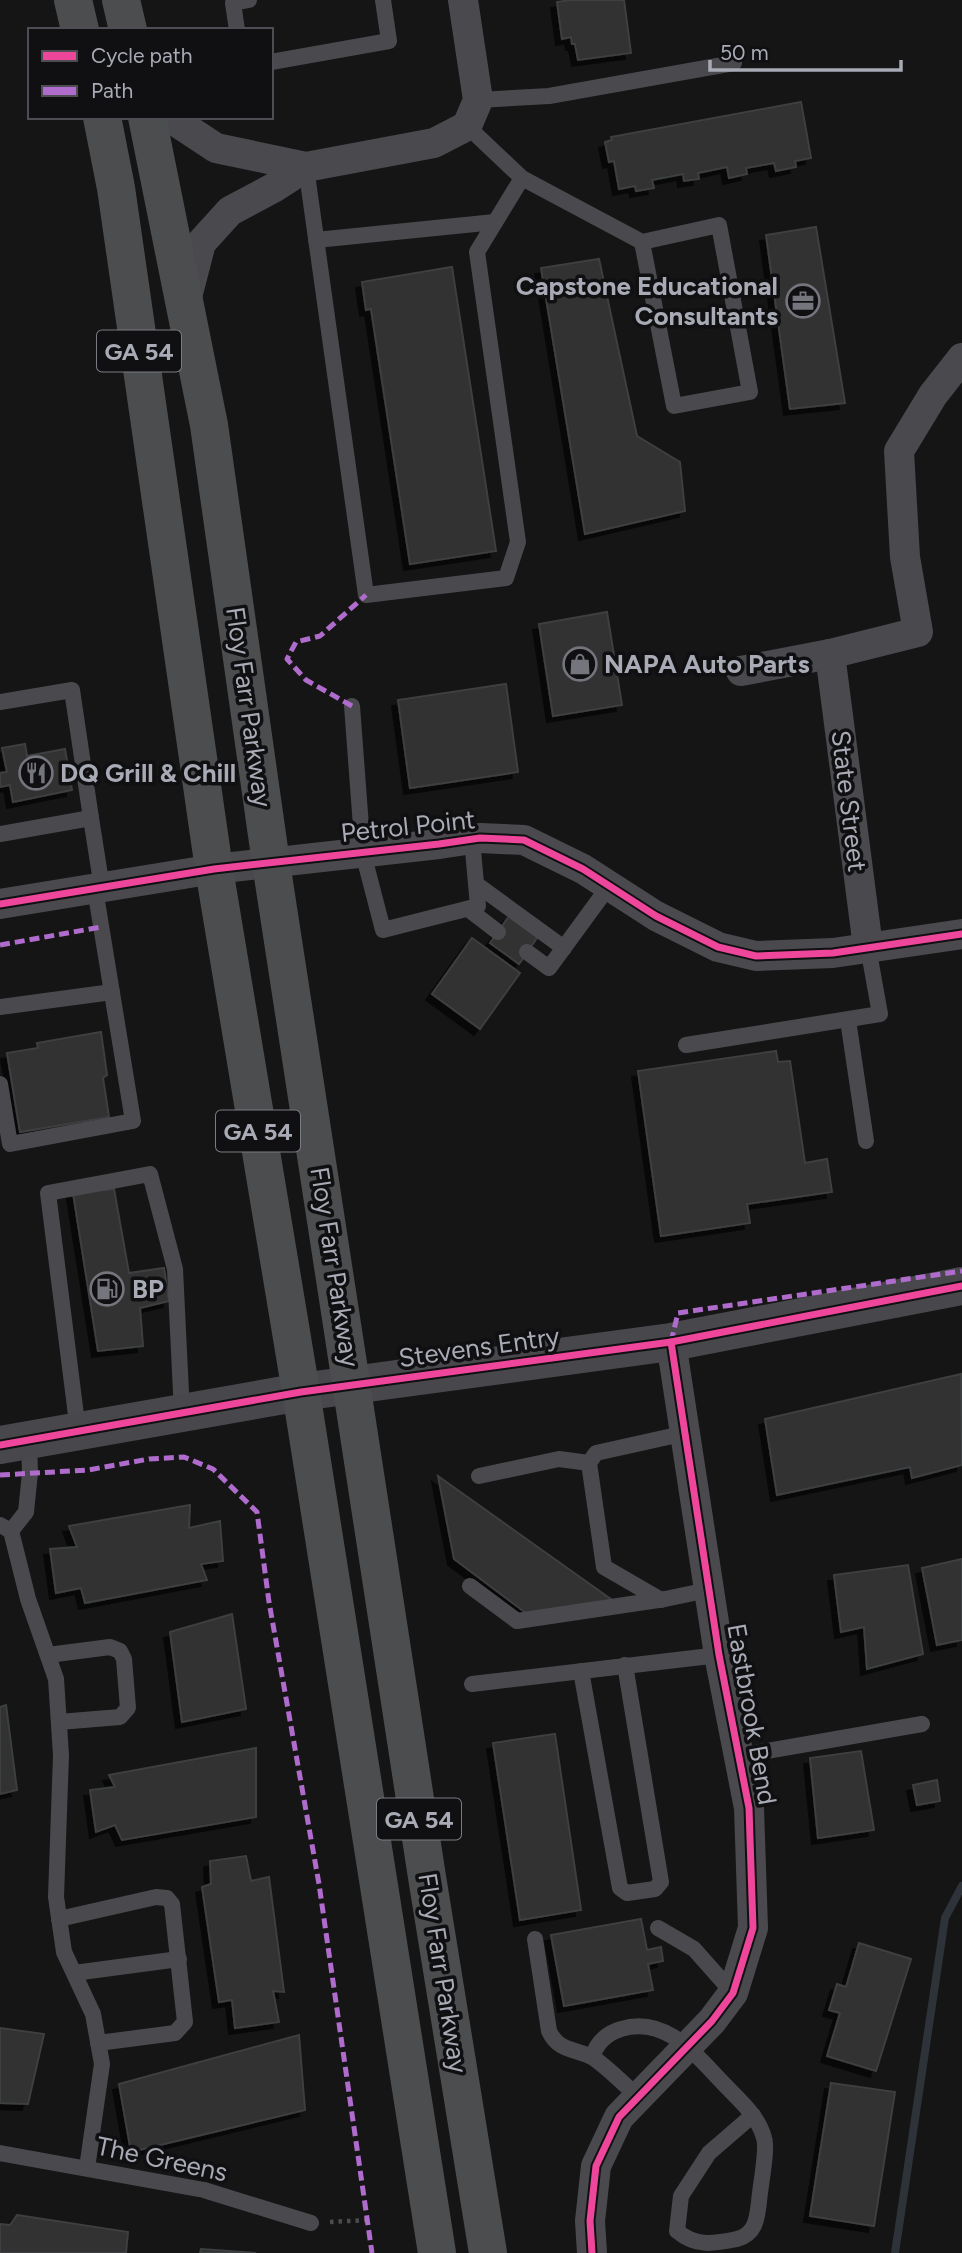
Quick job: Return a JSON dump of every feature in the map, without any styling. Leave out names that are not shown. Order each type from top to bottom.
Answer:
[{"type":"main road","points":[[73,0],[80,28]]},
{"type":"main road","points":[[121,0],[128,28]]},
{"type":"main road","name":"Floy Farr Parkway","points":[[102,119],[116,188],[214,869],[301,1392],[437,2253]]},
{"type":"main road","name":"Floy Farr Parkway","points":[[148,119],[209,425],[271,863],[354,1385],[427,1877],[488,2253]]},
{"type":"street","points":[[186,301],[201,243],[230,211],[306,167],[434,143],[473,113],[463,0]]},
{"type":"street","points":[[172,119],[216,148],[306,167]]},
{"type":"street","points":[[741,671],[830,654],[918,632],[905,557],[899,452],[933,395],[962,358]]},
{"type":"street","name":"State Street","points":[[830,654],[869,947]]},
{"type":"street","name":"Petrol Point","points":[[0,904],[214,869],[472,839],[524,840],[583,869],[656,916],[718,947],[756,956],[833,954],[962,934]]},
{"type":"street","name":"Stevens Entry","points":[[14,1442],[301,1392],[671,1342],[962,1286]]},
{"type":"street","name":"Eastbrook Bend","points":[[592,2253],[590,2221],[596,2166],[619,2117],[712,2021],[733,1993],[753,1927],[749,1808],[708,1590],[671,1342]]},
{"type":"lane","points":[[237,28],[233,3],[249,0]]},
{"type":"lane","points":[[273,62],[389,41],[383,0]]},
{"type":"lane","points":[[642,242],[674,406],[750,391],[719,225],[642,242],[522,178],[473,113],[550,96],[734,63]]},
{"type":"lane","points":[[306,167],[366,595],[506,578],[518,542],[477,252],[522,178]]},
{"type":"lane","points":[[316,240],[495,222]]},
{"type":"lane","points":[[0,702],[72,690],[112,992],[133,1121],[10,1144],[0,1084]]},
{"type":"lane","points":[[352,706],[363,853],[383,930],[478,906],[472,839]]},
{"type":"lane","points":[[0,834],[90,818]]},
{"type":"lane","points":[[476,884],[564,948]]},
{"type":"lane","points":[[527,952],[550,968],[609,886]]},
{"type":"lane","points":[[468,909],[498,932]]},
{"type":"lane","points":[[686,1045],[880,1014],[869,947]]},
{"type":"lane","points":[[0,1007],[112,992]]},
{"type":"lane","points":[[848,1020],[866,1141]]},
{"type":"lane","points":[[78,1431],[48,1193],[150,1174],[175,1269],[182,1413]]},
{"type":"lane","points":[[661,1600],[604,1567],[589,1463],[596,1453],[686,1433]]},
{"type":"lane","points":[[14,1442],[30,1473],[26,1512],[6,1528],[56,1679],[61,1755],[56,1897],[59,1919],[64,1952],[93,2014],[102,2064],[87,2168]]},
{"type":"lane","points":[[479,1476],[559,1459],[589,1463]]},
{"type":"lane","points":[[470,1586],[517,1621],[661,1600],[708,1590]]},
{"type":"lane","points":[[48,1655],[110,1647],[120,1651],[124,1659],[128,1708],[120,1717],[59,1722]]},
{"type":"lane","points":[[472,1684],[719,1655]]},
{"type":"lane","points":[[582,1671],[620,1888],[626,1894],[656,1889],[661,1882],[625,1665]]},
{"type":"lane","points":[[738,1756],[922,1724]]},
{"type":"lane","points":[[59,1919],[156,1897],[167,1898],[172,1904],[185,2022],[175,2033],[98,2043]]},
{"type":"lane","points":[[658,1928],[694,1950],[720,1975],[733,1993]]},
{"type":"lane","points":[[535,1939],[552,2039],[564,2048],[592,2057],[638,2096]]},
{"type":"lane","points":[[74,1973],[179,1959]]},
{"type":"lane","points":[[592,2057],[603,2039],[617,2030],[639,2025],[664,2031],[687,2046],[753,2115],[765,2140],[757,2223],[745,2237],[716,2243],[689,2241],[677,2231],[681,2196],[709,2154],[753,2115]]},
{"type":"lane","name":"The Greens","points":[[0,2152],[204,2190],[312,2223]]},
{"type":"path","points":[[312,2223],[368,2220]]},
{"type":"building","points":[[624,0],[631,53],[578,60],[571,37],[562,39],[557,2]]},
{"type":"building","points":[[801,102],[811,158],[795,161],[796,167],[776,171],[774,163],[746,168],[747,174],[729,178],[727,167],[698,173],[699,179],[684,181],[683,174],[652,180],[654,188],[636,191],[635,186],[619,189],[614,161],[609,162],[605,142],[612,140],[611,137]]},
{"type":"building","points":[[816,227],[845,403],[790,409],[766,235]]},
{"type":"building","points":[[599,259],[637,436],[680,462],[685,511],[585,534],[541,268]]},
{"type":"building","points":[[452,267],[496,551],[410,564],[371,309],[366,310],[362,282]]},
{"type":"building","name":"NAPA Auto Parts","points":[[607,612],[622,705],[553,716],[539,624]]},
{"type":"building","points":[[506,684],[518,772],[410,788],[398,700]]},
{"type":"building","name":"DQ Grill & Chill","points":[[25,744],[27,756],[65,749],[72,790],[13,802],[10,785],[0,787],[0,773],[7,772],[2,748]]},
{"type":"building","points":[[510,915],[539,935],[519,964],[490,943]]},
{"type":"building","points":[[472,938],[520,973],[480,1029],[432,994]]},
{"type":"building","points":[[101,1032],[107,1075],[103,1078],[109,1117],[20,1132],[7,1053],[38,1048],[37,1043]]},
{"type":"building","points":[[776,1051],[778,1062],[790,1061],[805,1163],[827,1159],[832,1192],[747,1204],[750,1223],[661,1236],[638,1071]]},
{"type":"building","points":[[114,1189],[129,1273],[164,1268],[169,1301],[140,1308],[143,1346],[98,1351],[73,1193]]},
{"type":"building","points":[[961,1374],[962,1465],[912,1478],[910,1467],[777,1495],[765,1419]]},
{"type":"building","points":[[438,1476],[612,1600],[526,1613],[454,1559]]},
{"type":"building","points":[[190,1505],[189,1528],[220,1521],[223,1561],[201,1564],[207,1580],[85,1603],[81,1588],[56,1593],[50,1549],[77,1547],[69,1526]]},
{"type":"building","points":[[962,1559],[962,1640],[937,1645],[922,1568]]},
{"type":"building","points":[[908,1565],[923,1654],[867,1669],[864,1627],[841,1632],[834,1575]]},
{"type":"building","points":[[232,1614],[246,1709],[182,1722],[170,1632]]},
{"type":"building","points":[[6,1705],[17,1790],[0,1794],[0,1707]]},
{"type":"building","points":[[555,1734],[581,1910],[520,1920],[493,1743]]},
{"type":"building","points":[[256,1748],[256,1817],[122,1840],[115,1825],[96,1832],[90,1790],[115,1787],[109,1775]]},
{"type":"building","points":[[861,1751],[874,1830],[818,1838],[810,1758]]},
{"type":"building","points":[[937,1780],[940,1801],[917,1805],[913,1785]]},
{"type":"building","points":[[246,1856],[251,1881],[269,1877],[284,1992],[273,1991],[279,2022],[235,2028],[232,2000],[219,2002],[202,1887],[211,1884],[210,1861]]},
{"type":"building","points":[[641,1919],[647,1950],[661,1947],[663,1961],[648,1964],[653,1990],[564,2006],[551,1935]]},
{"type":"building","points":[[859,1943],[911,1959],[876,2071],[827,2056],[840,2013],[829,2010],[837,1984],[846,1987]]},
{"type":"building","points":[[0,2028],[44,2034],[28,2104],[0,2103]]},
{"type":"building","points":[[299,2035],[305,2110],[131,2152],[119,2084]]},
{"type":"building","points":[[831,2083],[895,2092],[874,2226],[810,2216]]},
{"type":"building","points":[[17,2215],[128,2232],[126,2253],[0,2253],[0,2224],[10,2225]]},
{"type":"building","points":[[201,2249],[256,2253],[200,2253]]},
{"type":"waterway","points":[[895,2253],[945,1918],[962,1886]]},
{"type":"marked path","points":[[352,706],[306,680],[287,659],[296,642],[320,636],[366,595]]},
{"type":"marked path","points":[[0,945],[101,927]]},
{"type":"marked path","points":[[671,1342],[678,1313],[962,1271]]},
{"type":"marked path","points":[[0,1475],[88,1470],[149,1459],[184,1457],[213,1469],[257,1512],[269,1602],[319,1884],[372,2253]]},
{"type":"cycle path","points":[[0,904],[214,869],[480,838],[524,840],[583,869],[656,916],[718,947],[756,956],[833,953],[962,934]]},
{"type":"cycle path","points":[[0,1445],[301,1392],[671,1342],[962,1286]]},
{"type":"cycle path","points":[[592,2253],[590,2221],[596,2166],[619,2117],[712,2021],[733,1993],[753,1928],[749,1808],[719,1655],[671,1342]]},
{"type":"place","name":"Capstone Educational Consultants","points":[[803,301]]},
{"type":"place","name":"NAPA Auto Parts","points":[[580,664]]},
{"type":"place","name":"DQ Grill & Chill","points":[[36,773]]},
{"type":"place","name":"BP","points":[[107,1289]]}]
